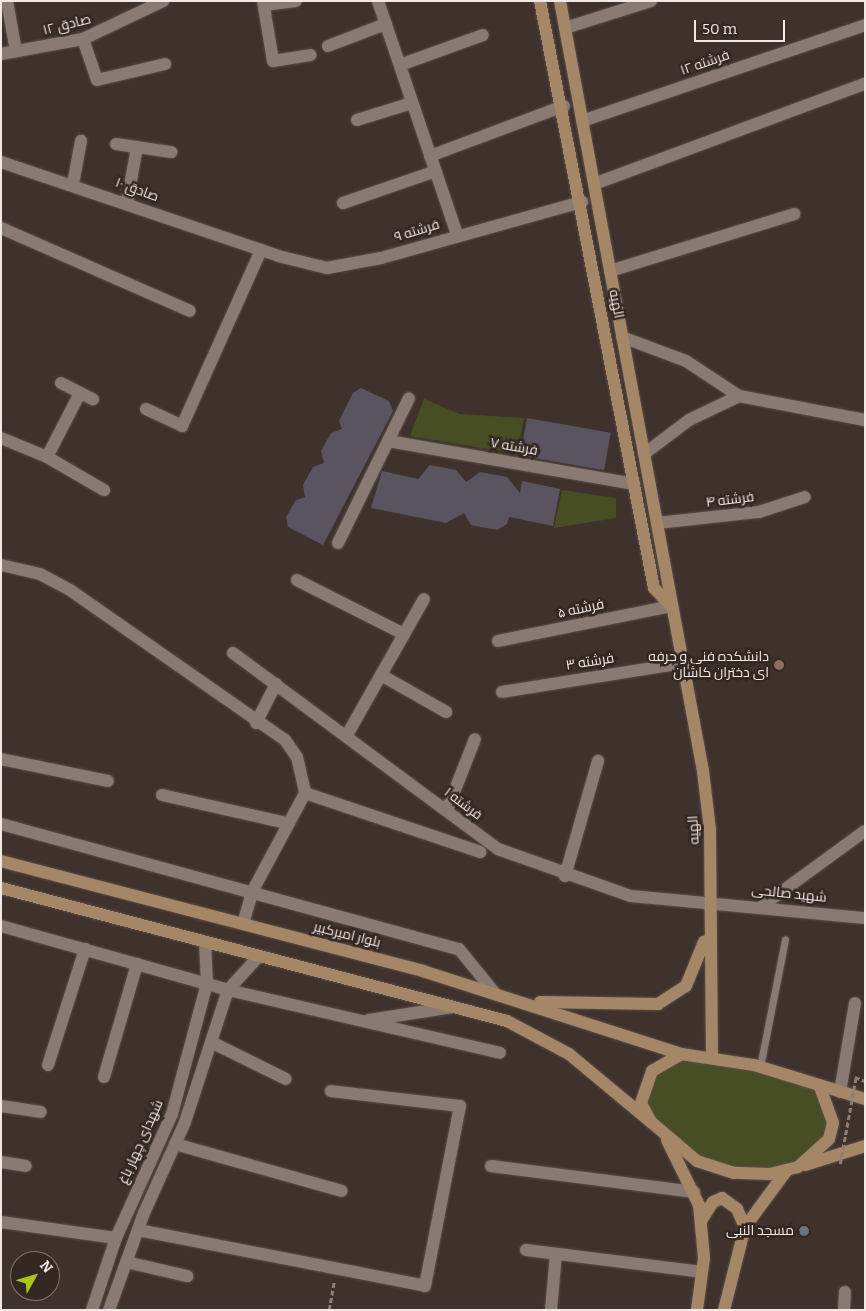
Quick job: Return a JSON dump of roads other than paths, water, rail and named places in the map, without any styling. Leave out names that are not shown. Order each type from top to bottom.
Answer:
[{"type":"main road","name":"الهیه","points":[[540,1],[564,106],[654,588],[670,606]]},
{"type":"main road","name":"الهیه","points":[[560,1],[707,802],[708,930],[712,1056]]},
{"type":"main road","points":[[599,293],[614,290]]},
{"type":"main road","name":"بلوار امیرکبیر","points":[[1,861],[494,992],[681,1054],[712,1056],[760,1067],[820,1087],[865,1099]]},
{"type":"main road","points":[[1,888],[507,1020],[540,1036],[651,1122],[663,1134],[714,1168],[752,1175],[792,1168],[865,1146]]},
{"type":"main road","points":[[521,1000],[596,1006],[658,1004],[676,995],[694,974],[708,930]]},
{"type":"main road","points":[[651,1122],[641,1103],[644,1083],[664,1061],[681,1054]]},
{"type":"main road","points":[[724,1310],[745,1226],[792,1168],[829,1139],[833,1122],[820,1087]]},
{"type":"main road","points":[[663,1134],[694,1192],[701,1221],[702,1272],[697,1310]]},
{"type":"main road","points":[[701,1221],[713,1202],[722,1198],[737,1209],[745,1226]]},
{"type":"street","points":[[8,1],[16,51]]},
{"type":"street","name":"صادق ۱۲","points":[[1,54],[83,39],[163,1]]},
{"type":"street","points":[[296,1],[264,3],[273,61],[311,55]]},
{"type":"street","points":[[378,1],[457,235]]},
{"type":"street","points":[[565,28],[651,1]]},
{"type":"street","points":[[328,46],[386,24]]},
{"type":"street","name":"فرشته ۱۲","points":[[582,120],[865,25]]},
{"type":"street","points":[[400,65],[483,35]]},
{"type":"street","points":[[83,39],[97,80],[165,64]]},
{"type":"street","points":[[594,184],[865,84]]},
{"type":"street","points":[[357,120],[412,103]]},
{"type":"street","points":[[430,156],[564,106]]},
{"type":"street","points":[[73,184],[81,141]]},
{"type":"street","points":[[116,144],[171,152]]},
{"type":"street","points":[[127,203],[137,147]]},
{"type":"street","name":"صادق ۱۰","points":[[1,162],[73,184],[261,250]]},
{"type":"street","points":[[343,203],[436,172]]},
{"type":"street","name":"فرشته ۹","points":[[261,250],[309,265],[344,266],[582,202]]},
{"type":"street","points":[[610,271],[794,214]]},
{"type":"street","points":[[1,228],[190,311]]},
{"type":"street","points":[[146,409],[182,426],[261,250]]},
{"type":"street","points":[[622,337],[686,361],[739,396],[865,420]]},
{"type":"street","points":[[61,383],[93,399]]},
{"type":"street","points":[[47,457],[80,393]]},
{"type":"street","points":[[644,454],[689,420],[739,396]]},
{"type":"street","points":[[338,543],[409,398]]},
{"type":"street","points":[[1,438],[47,457],[104,490]]},
{"type":"street","name":"فرشته ۷","points":[[388,441],[634,484]]},
{"type":"street","name":"فرشته ۴","points":[[657,523],[759,512],[805,498]]},
{"type":"street","points":[[1,565],[40,574],[70,590],[256,723],[285,740],[297,757],[305,793],[286,823],[252,892],[243,924]]},
{"type":"street","points":[[297,580],[404,634]]},
{"type":"street","points":[[347,735],[424,599]]},
{"type":"street","name":"فرشته ۵","points":[[498,641],[670,606]]},
{"type":"street","name":"فرشته ۱","points":[[233,653],[347,735],[498,849],[565,876],[631,896],[709,901]]},
{"type":"street","name":"فرشته ۳","points":[[502,692],[683,663]]},
{"type":"street","points":[[381,675],[446,712]]},
{"type":"street","points":[[256,723],[276,684]]},
{"type":"street","points":[[447,810],[476,739]]},
{"type":"street","points":[[1,759],[108,781]]},
{"type":"street","points":[[565,876],[598,761]]},
{"type":"street","points":[[305,793],[480,852]]},
{"type":"street","points":[[162,795],[286,823]]},
{"type":"street","points":[[1,824],[458,949],[494,992]]},
{"type":"street","points":[[762,906],[865,831]]},
{"type":"street","name":"شهید صالحی","points":[[709,901],[865,918]]},
{"type":"street","points":[[1,926],[228,990],[500,1053]]},
{"type":"street","name":"شهدای چهار باغ","points":[[92,1310],[116,1238],[172,1114],[207,983],[205,942]]},
{"type":"street","points":[[48,1065],[85,949]]},
{"type":"street","points":[[109,1310],[138,1230],[175,1144],[213,1043],[228,990],[259,956]]},
{"type":"street","points":[[104,1077],[138,964]]},
{"type":"street","points":[[840,1092],[854,1003]]},
{"type":"street","points":[[364,1021],[454,1007]]},
{"type":"street","points":[[213,1043],[286,1079]]},
{"type":"street","points":[[138,1230],[417,1288],[429,1281],[460,1111],[455,1104],[331,1091]]},
{"type":"street","points":[[1,1106],[41,1112]]},
{"type":"street","points":[[175,1144],[342,1191]]},
{"type":"street","points":[[1,1162],[26,1166]]},
{"type":"street","points":[[491,1166],[694,1192]]},
{"type":"street","points":[[1,1222],[116,1238]]},
{"type":"street","points":[[526,1250],[702,1272]]},
{"type":"street","points":[[551,1310],[556,1254]]},
{"type":"street","points":[[126,1262],[187,1276]]},
{"type":"street","points":[[844,1310],[845,1292]]},
{"type":"lane","points":[[760,1067],[785,939]]},
{"type":"place","name":"دانشکده فنی و حرفه ای دختران کاشان","points":[[779,665]]},
{"type":"place","name":"مسجد النبی","points":[[804,1231]]}]
